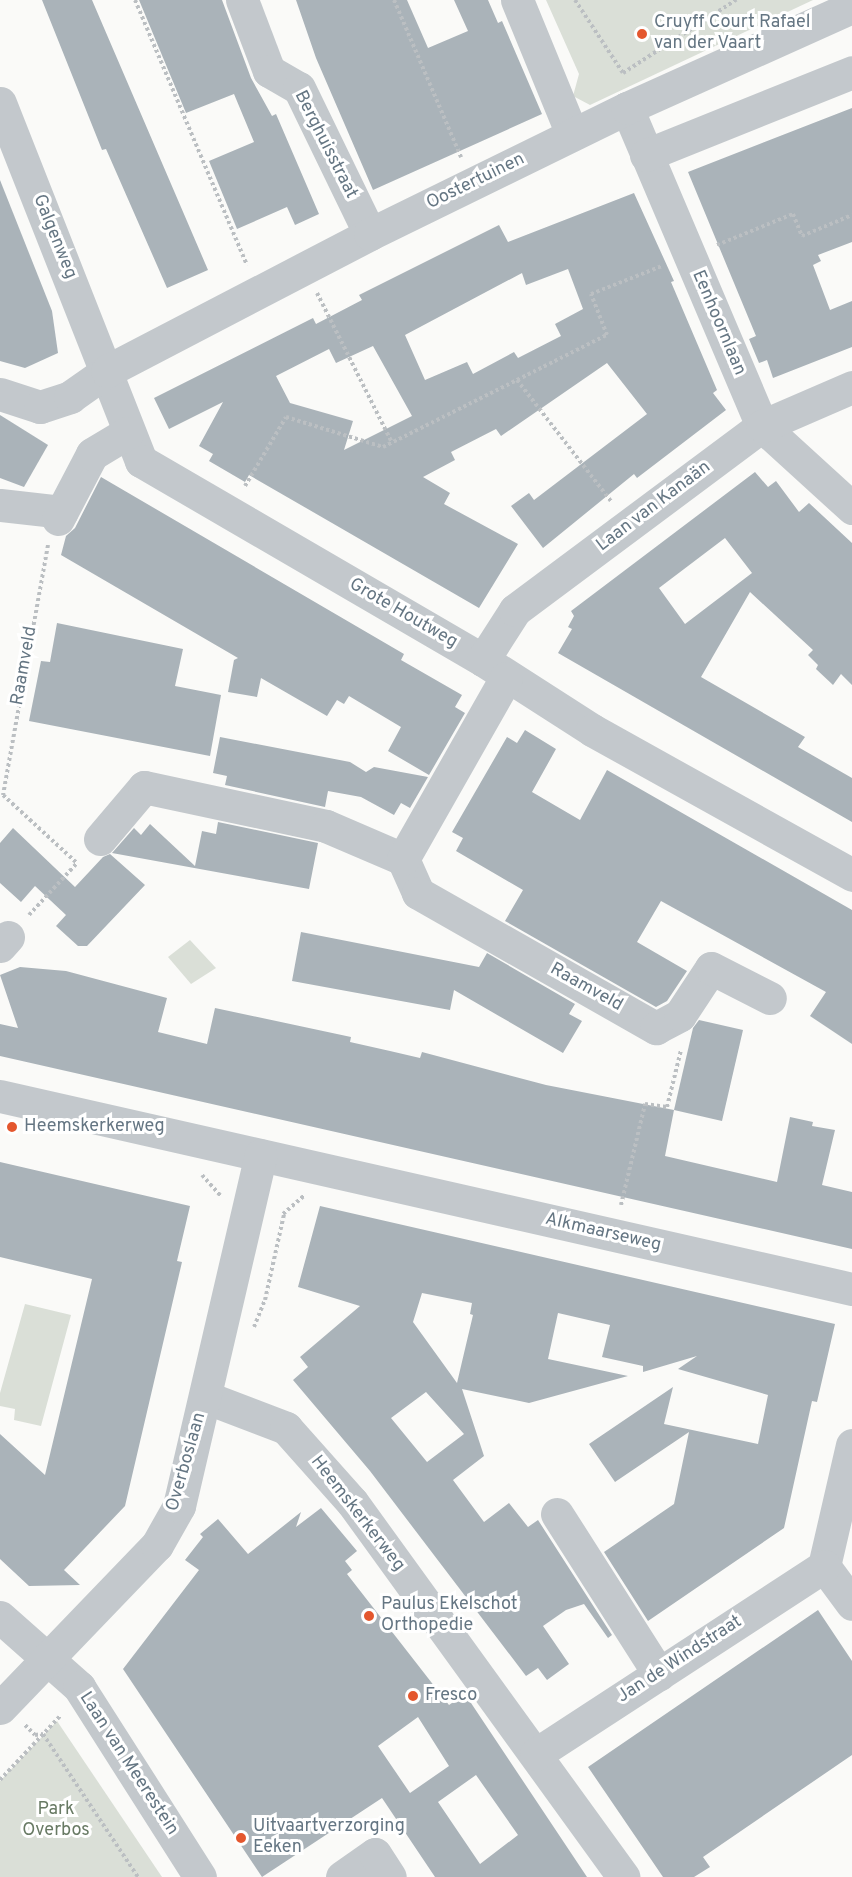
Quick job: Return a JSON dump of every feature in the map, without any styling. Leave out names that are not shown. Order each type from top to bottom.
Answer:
[{"type":"street","name":"Berghuisstraat","points":[[242,0],[269,72],[299,88],[370,234]]},
{"type":"street","points":[[517,0],[572,134]]},
{"type":"street","name":"Oostertuinen","points":[[107,371],[259,294],[370,234],[572,134],[847,5]]},
{"type":"street","points":[[646,155],[852,72]]},
{"type":"street","name":"Galgenweg","points":[[0,103],[107,371]]},
{"type":"street","name":"Eenhoornlaan","points":[[627,108],[762,426],[852,508]]},
{"type":"street","points":[[0,394],[40,407],[70,397],[107,371]]},
{"type":"street","name":"Grote Houtweg","points":[[107,371],[127,433],[141,461],[494,669],[852,875]]},
{"type":"street","name":"Laan van Kanaän","points":[[494,669],[515,610],[762,426],[852,387]]},
{"type":"street","points":[[0,505],[60,516],[93,454],[127,433]]},
{"type":"street","points":[[100,839],[144,787],[326,826],[403,859],[494,669]]},
{"type":"street","name":"Raamveld","points":[[403,859],[418,893],[656,1028],[669,1021]]},
{"type":"street","points":[[669,1021],[680,1015],[711,968],[770,998]]},
{"type":"street","name":"Alkmaarseweg","points":[[0,1096],[852,1289]]},
{"type":"street","name":"Overboslaan","points":[[0,1708],[157,1545],[179,1506],[205,1396],[237,1202],[248,1153]]},
{"type":"street","name":"Heemskerkerweg","points":[[205,1396],[286,1428],[352,1502],[623,1877]]},
{"type":"street","points":[[852,1446],[824,1566],[852,1604]]},
{"type":"street","points":[[557,1514],[659,1674]]},
{"type":"street","name":"Jan de Windstraat","points":[[536,1754],[824,1566]]},
{"type":"street","name":"Laan van Meerestein","points":[[0,1617],[79,1687],[200,1877]]},
{"type":"street","points":[[342,1877],[375,1854],[390,1877]]},
{"type":"path","points":[[135,0],[259,294]]},
{"type":"path","points":[[394,0],[472,184]]},
{"type":"path","points":[[575,0],[622,73],[736,0]]},
{"type":"path","points":[[230,513],[286,417],[383,447],[607,335],[591,294],[793,214],[802,236],[852,216]]},
{"type":"path","points":[[305,269],[392,443]]},
{"type":"path","points":[[517,380],[629,525]]},
{"type":"path","name":"Raamveld","points":[[60,516],[45,551],[3,795],[77,863]]},
{"type":"path","points":[[4,942],[100,839]]},
{"type":"path","points":[[613,1235],[645,1104],[667,1107],[684,1041],[669,1021]]},
{"type":"path","points":[[237,1202],[248,1153]]},
{"type":"path","points":[[192,1172],[203,1175],[237,1202],[284,1214],[309,1192]]},
{"type":"path","points":[[0,1780],[43,1734],[79,1687]]},
{"type":"path","points":[[43,1734],[138,1877]]},
{"type":"green space","points":[[546,0],[813,0],[590,105],[573,96],[579,74]]},
{"type":"green space","points":[[190,940],[216,968],[191,984],[168,957]]},
{"type":"green space","points":[[25,1304],[71,1315],[41,1426],[14,1420],[15,1409],[0,1406],[0,1393]]},
{"type":"green space","name":"Park Overbos","points":[[57,1721],[162,1877],[0,1877],[0,1781]]},
{"type":"building","points":[[42,0],[92,0],[208,270],[167,288],[106,149],[102,150]]},
{"type":"building","points":[[139,0],[222,0],[251,78],[272,116],[276,114],[319,214],[295,225],[287,207],[237,229],[209,161],[254,142],[234,94],[186,113]]},
{"type":"building","points":[[296,0],[407,0],[428,48],[468,31],[454,0],[488,0],[498,23],[502,21],[542,114],[373,190],[316,58]]},
{"type":"building","points":[[852,108],[852,242],[818,255],[821,261],[813,265],[830,310],[852,301],[852,347],[773,378],[767,360],[759,363],[749,339],[756,336],[688,172]]},
{"type":"building","points":[[0,180],[52,311],[58,353],[25,368],[0,361]]},
{"type":"building","points":[[634,193],[674,281],[671,282],[717,390],[713,393],[726,410],[637,478],[634,474],[543,548],[511,506],[529,493],[534,500],[647,414],[607,363],[501,436],[496,429],[451,452],[455,460],[423,477],[450,493],[444,504],[518,544],[479,608],[249,475],[245,482],[209,461],[213,454],[199,446],[223,402],[169,429],[154,398],[313,318],[316,324],[362,300],[359,295],[499,225],[508,242]],"holes":[[[568,269],[583,309],[555,324],[561,336],[518,358],[514,352],[473,374],[467,362],[425,380],[405,335],[522,273],[526,285]],[[373,346],[412,416],[344,450],[353,421],[290,403],[276,376],[329,349],[336,363]]]},
{"type":"building","points":[[0,415],[48,445],[24,487],[0,478]]},
{"type":"building","points":[[755,472],[768,487],[776,481],[799,512],[809,503],[852,543],[852,685],[841,674],[833,685],[816,669],[818,665],[808,655],[813,650],[750,592],[701,677],[805,737],[798,747],[852,778],[852,822],[558,653],[572,629],[568,627],[574,616],[571,611]],"holes":[[[725,538],[752,573],[685,624],[659,588]]]},
{"type":"building","points":[[101,477],[404,654],[401,660],[462,695],[455,707],[465,713],[429,775],[388,751],[401,727],[349,696],[344,704],[337,700],[327,716],[261,678],[257,697],[228,692],[234,660],[238,658],[61,555],[66,536],[75,528]]},
{"type":"building","points":[[57,623],[183,649],[175,686],[221,695],[210,756],[29,721],[41,661],[50,662]]},
{"type":"building","points":[[525,730],[556,749],[532,792],[580,820],[607,770],[852,910],[852,1044],[810,1016],[826,992],[661,901],[637,942],[687,971],[667,1001],[656,1007],[505,921],[523,890],[456,851],[463,838],[452,832],[507,737],[517,743]]},
{"type":"building","points":[[220,737],[350,762],[366,772],[374,767],[428,777],[410,808],[401,803],[394,815],[361,797],[328,791],[325,807],[225,785],[227,776],[213,773]]},
{"type":"building","points":[[218,822],[318,843],[309,889],[112,853],[134,828],[141,835],[150,824],[195,866],[202,831],[216,834]]},
{"type":"building","points":[[13,828],[75,887],[103,857],[110,854],[145,885],[87,946],[78,946],[56,926],[66,915],[35,886],[21,902],[0,883],[0,843]]},
{"type":"building","points":[[301,932],[479,967],[487,953],[575,1004],[569,1014],[582,1021],[563,1053],[454,990],[450,1010],[292,981]]},
{"type":"building","points":[[20,967],[66,971],[167,998],[158,1032],[207,1044],[215,1008],[351,1037],[350,1042],[420,1058],[422,1052],[546,1085],[674,1110],[665,1156],[777,1182],[790,1117],[813,1122],[812,1126],[835,1130],[822,1185],[852,1192],[852,1249],[0,1056],[0,1024],[18,1028],[0,975]]},
{"type":"building","points":[[699,1020],[743,1030],[722,1121],[674,1110],[693,1028]]},
{"type":"building","points":[[0,1162],[190,1206],[177,1261],[182,1262],[125,1506],[64,1570],[80,1585],[29,1586],[0,1559],[0,1434],[45,1475],[92,1279],[0,1257]]},
{"type":"building","points":[[320,1206],[835,1324],[817,1402],[812,1401],[784,1528],[648,1621],[604,1552],[674,1504],[689,1432],[615,1482],[589,1444],[673,1387],[664,1424],[758,1444],[768,1395],[678,1369],[697,1356],[643,1372],[643,1366],[602,1357],[610,1325],[558,1313],[548,1359],[628,1376],[529,1403],[462,1389],[484,1456],[453,1480],[484,1522],[509,1503],[528,1527],[538,1520],[612,1635],[608,1638],[584,1604],[566,1610],[543,1626],[569,1664],[547,1680],[538,1668],[526,1676],[370,1471],[293,1380],[308,1367],[300,1357],[360,1306],[298,1287]],"holes":[[[422,1293],[472,1303],[470,1314],[473,1315],[457,1383],[413,1322]],[[426,1392],[464,1434],[427,1462],[391,1418]]]},
{"type":"building","points":[[321,1508],[357,1551],[345,1561],[352,1570],[347,1574],[449,1705],[462,1696],[471,1703],[587,1877],[435,1877],[382,1798],[262,1877],[123,1669],[199,1570],[185,1560],[203,1537],[200,1534],[218,1519],[248,1554],[301,1512],[296,1527]],"holes":[[[418,1717],[449,1766],[410,1793],[378,1746]],[[476,1775],[518,1835],[480,1864],[438,1802]]]},
{"type":"building","points":[[818,1610],[852,1661],[852,1755],[703,1857],[710,1867],[694,1877],[663,1877],[588,1767]]},
{"type":"place","name":"Cruyff Court Rafael van der Vaart","points":[[642,34]]},
{"type":"place","name":"Heemskerkerweg","points":[[12,1127]]},
{"type":"place","name":"Paulus Ekelschot Orthopedie","points":[[369,1616]]},
{"type":"place","name":"Fresco","points":[[413,1696]]},
{"type":"place","name":"Uitvaartverzorging Eeken","points":[[241,1838]]}]
